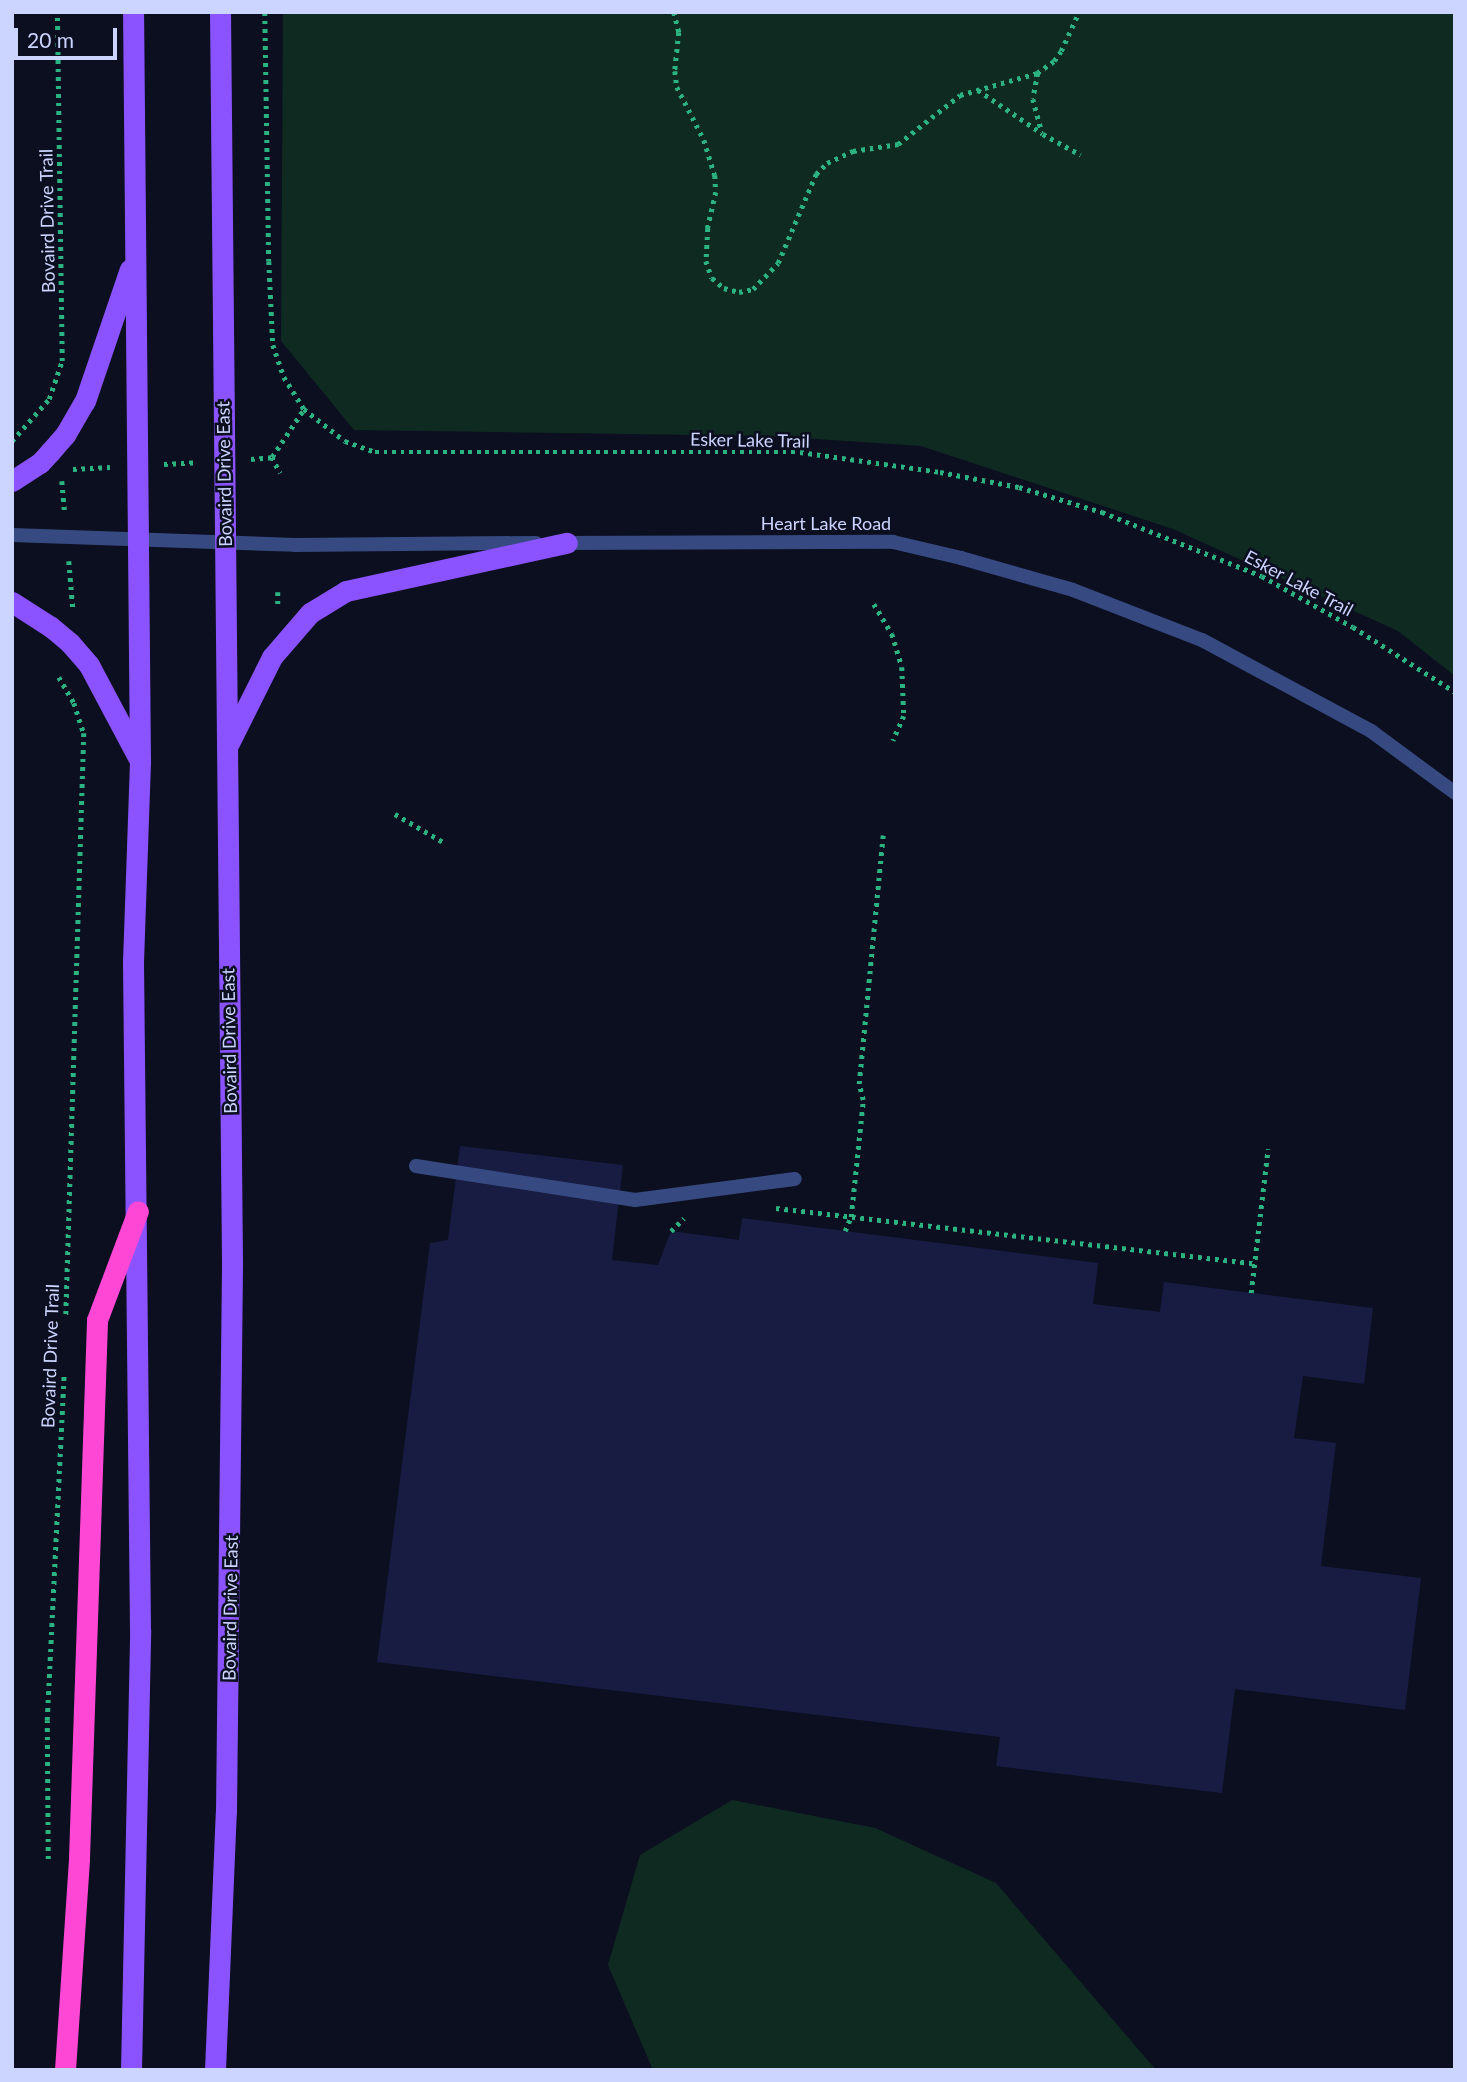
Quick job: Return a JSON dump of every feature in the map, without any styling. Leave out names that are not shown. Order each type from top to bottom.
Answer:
[{"type":"highway","points":[[65,2070],[79,1858],[97,1320],[138,1211]]},
{"type":"main road","points":[[131,2070],[140,1630],[138,1211],[133,962],[140,762],[133,12]]},
{"type":"main road","name":"Bovaird Drive East","points":[[215,2070],[226,1812],[231,1580],[232,1262],[220,12]]},
{"type":"main road","points":[[12,481],[40,463],[65,435],[85,401],[135,254]]},
{"type":"main road","points":[[226,748],[272,657],[310,613],[346,591],[567,543]]},
{"type":"main road","points":[[12,603],[51,627],[70,643],[89,665],[140,762]]},
{"type":"street","name":"Heart Lake Road","points":[[12,535],[295,545],[892,542],[961,558],[1073,590],[1202,640],[1370,730],[1455,793]]},
{"type":"street","points":[[416,1166],[635,1200],[795,1179]]},
{"type":"path","name":"Bovaird Drive Trail","points":[[12,441],[32,422],[49,399],[62,361],[57,12]]},
{"type":"path","points":[[265,12],[268,261],[273,345],[284,377],[304,410],[271,457]]},
{"type":"path","points":[[674,12],[679,32],[675,71],[677,87],[704,140],[715,175],[716,192],[708,228],[706,261],[712,278],[724,288],[739,292],[754,289],[778,263],[816,174],[827,163],[853,151],[898,144],[960,95],[1038,72],[1054,61],[1061,51],[1079,12]]},
{"type":"path","points":[[1038,72],[1033,99],[1043,134]]},
{"type":"path","points":[[977,89],[1043,134],[1082,155]]},
{"type":"path","name":"Esker Lake Trail","points":[[304,410],[345,441],[375,452],[800,452],[940,472],[1019,488],[1102,512],[1262,576],[1353,627],[1455,692]]},
{"type":"path","points":[[75,469],[271,457]]},
{"type":"path","points":[[271,457],[280,473]]},
{"type":"path","points":[[278,592],[278,606]]},
{"type":"path","points":[[874,604],[892,634],[902,667],[904,716],[893,741]]},
{"type":"path","name":"Bovaird Drive Trail","points":[[58,676],[74,703],[85,733],[66,1330]]},
{"type":"path","points":[[395,814],[445,843]]},
{"type":"path","points":[[845,1231],[851,1217],[863,1100],[859,1084],[883,835]]},
{"type":"path","points":[[1251,1293],[1268,1149]]},
{"type":"path","points":[[769,1208],[1255,1263]]},
{"type":"path","points":[[671,1231],[687,1216]]},
{"type":"path","name":"Bovaird Drive Trail","points":[[48,1868],[47,1720],[64,1372]]},
{"type":"green space","points":[[283,12],[1455,12],[1455,676],[1398,631],[1173,529],[921,446],[772,436],[354,430],[281,341]]},
{"type":"green space","points":[[732,1800],[875,1828],[996,1883],[1156,2070],[653,2070],[608,1965],[640,1855]]},
{"type":"building","points":[[460,1146],[623,1165],[612,1260],[658,1265],[671,1231],[739,1240],[742,1218],[1098,1263],[1093,1304],[1160,1312],[1164,1282],[1373,1308],[1364,1384],[1303,1376],[1294,1438],[1336,1443],[1321,1566],[1421,1578],[1405,1710],[1235,1689],[1222,1793],[996,1766],[1000,1737],[377,1662],[430,1243],[448,1240]]}]
